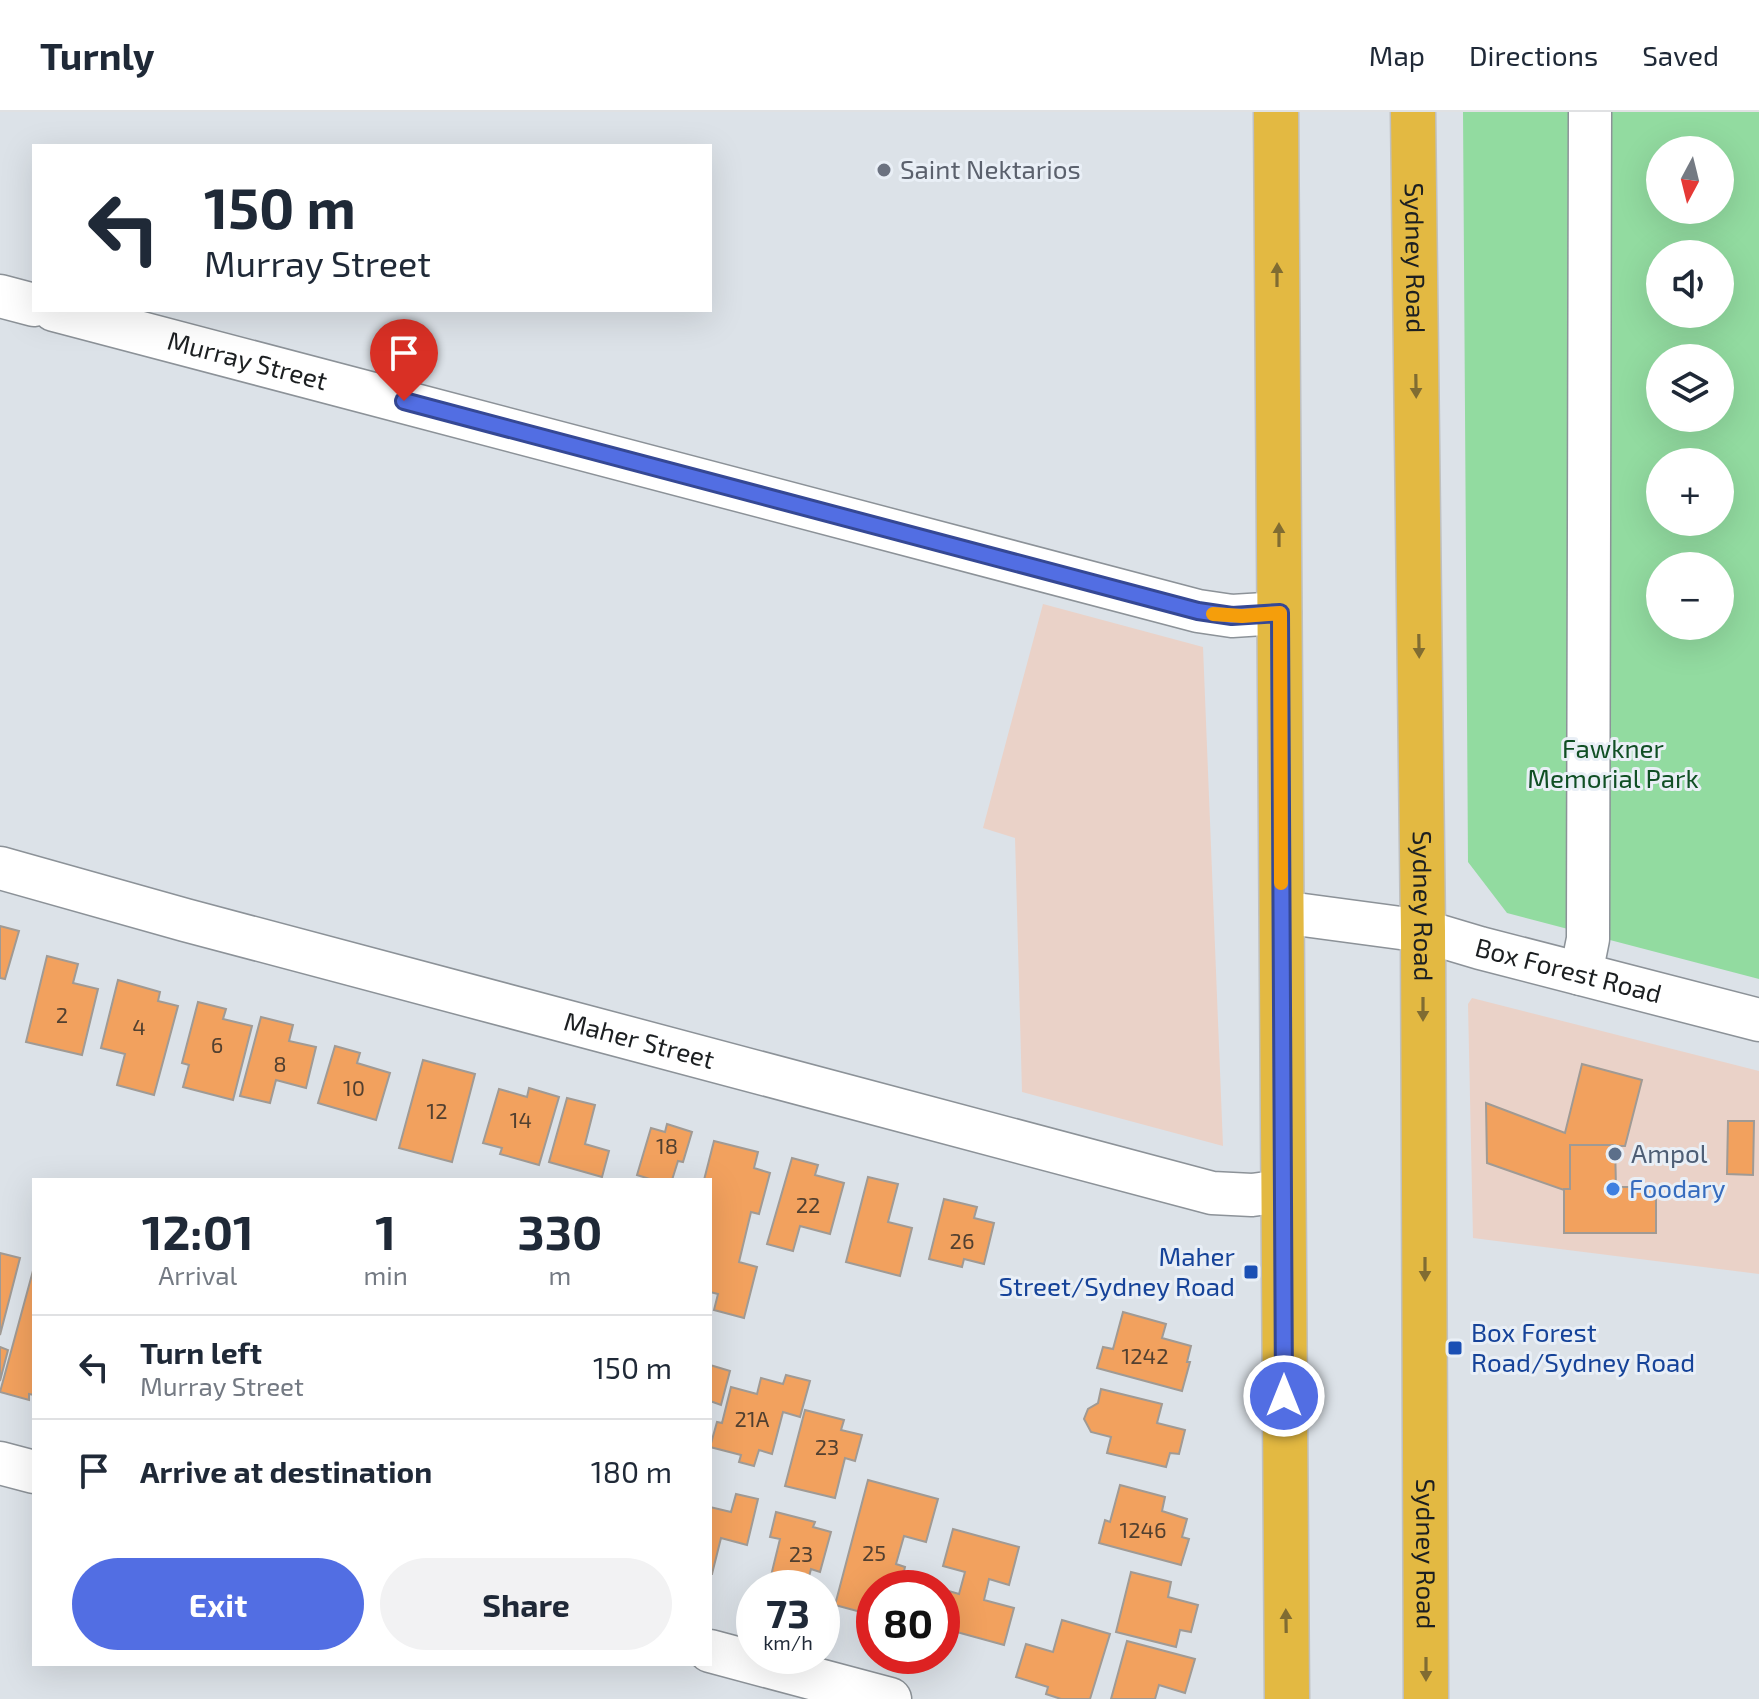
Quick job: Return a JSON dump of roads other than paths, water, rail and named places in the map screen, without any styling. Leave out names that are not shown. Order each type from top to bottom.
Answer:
[{"type":"highway","points":[[1276,112],[1287,1699]]},
{"type":"highway","name":"Sydney Road","points":[[1413,112],[1423,931],[1426,1699]]},
{"type":"street","points":[[1581,974],[1588,939],[1590,112]]},
{"type":"street","points":[[0,296],[32,304]]},
{"type":"street","name":"Murray Street","points":[[62,312],[1198,611],[1232,616],[1280,613]]},
{"type":"street","name":"Maher Street","points":[[0,868],[1212,1193],[1252,1195],[1282,1191]]},
{"type":"street","name":"Box Forest Road","points":[[1281,912],[1423,931],[1759,1020]]},
{"type":"street","points":[[0,1463],[32,1471]]},
{"type":"street","points":[[712,1652],[890,1699]]},
{"type":"place","name":"Saint Nektarios","points":[[884,170]]},
{"type":"place","name":"Ampol","points":[[1615,1154]]},
{"type":"place","name":"Foodary","points":[[1613,1189]]},
{"type":"place","name":"Maher Street/Sydney Road","points":[[1251,1272]]},
{"type":"place","name":"Box Forest Road/Sydney Road","points":[[1455,1348]]},
{"type":"park label","name":"Fawkner Memorial Park","points":[[1613,764]]}]
